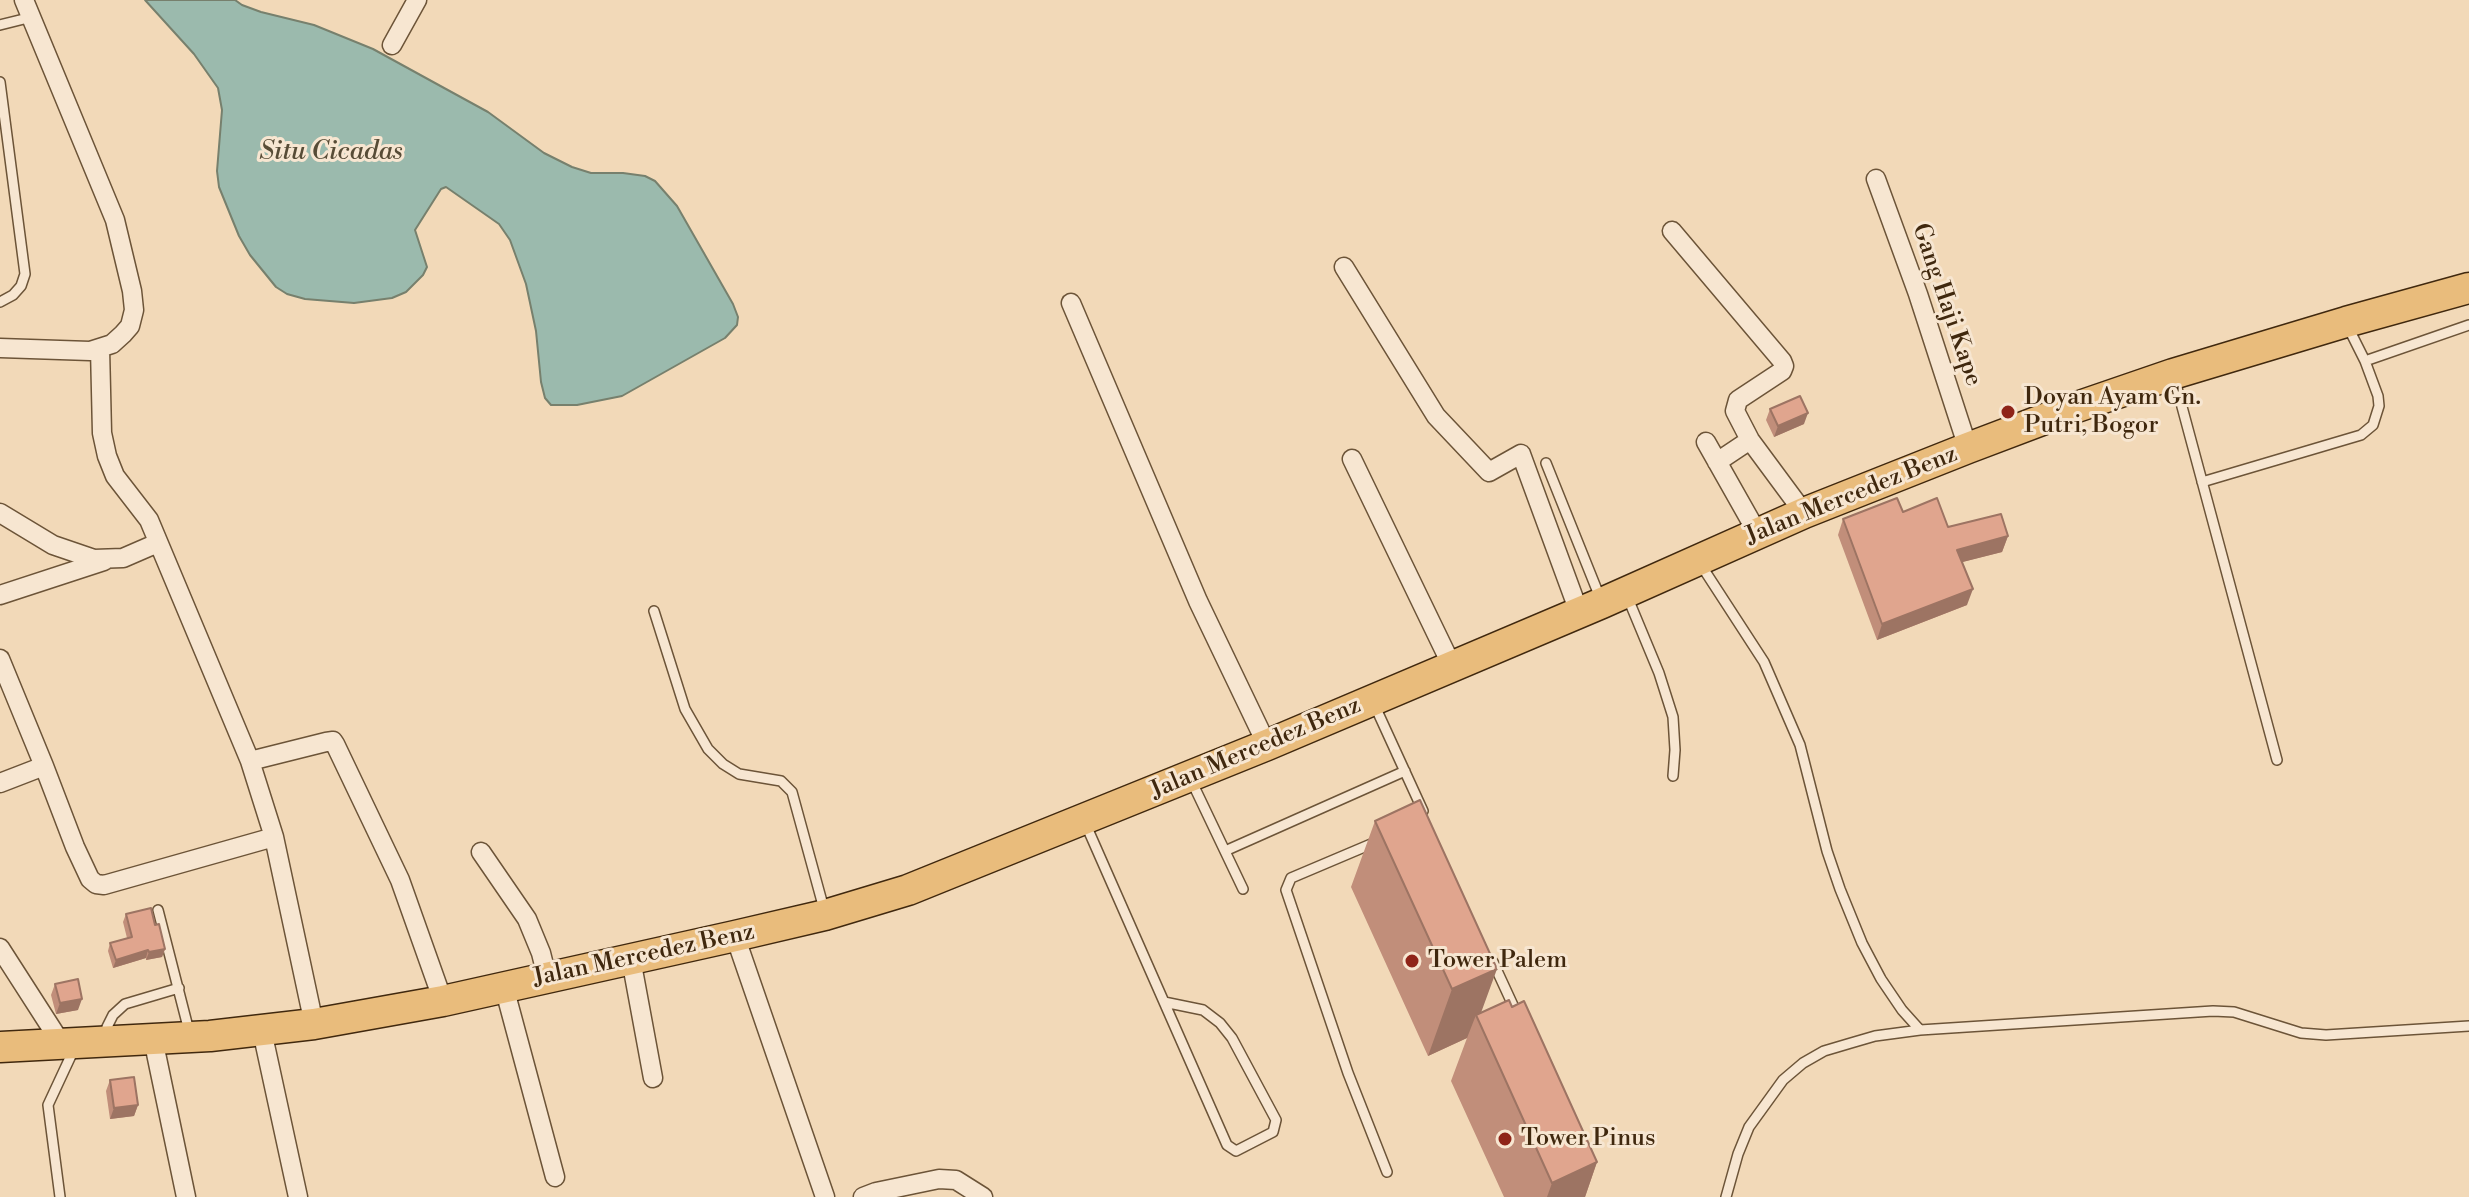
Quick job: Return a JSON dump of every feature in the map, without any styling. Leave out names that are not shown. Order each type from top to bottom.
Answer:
[{"type":"main road","name":"Jalan Mercedez Benz","points":[[0,1047],[190,1037],[314,1024],[443,1001],[735,936],[825,915],[908,890],[1267,745],[1602,603],[1804,513],[1968,448],[2173,374],[2469,288]]},
{"type":"street","points":[[0,348],[90,351],[112,344],[130,326],[134,310],[115,220],[24,0]]},
{"type":"street","points":[[392,45],[417,0]]},
{"type":"street","name":"Gang Haji Kape","points":[[1876,179],[1918,294],[1968,448]]},
{"type":"street","points":[[1672,231],[1784,366],[1782,371],[1738,400],[1735,411],[1750,440],[1804,513]]},
{"type":"street","points":[[1344,267],[1436,416],[1489,472],[1521,454],[1602,603]]},
{"type":"street","points":[[1071,303],[1198,601],[1267,745]]},
{"type":"street","points":[[100,348],[102,433],[107,456],[115,476],[149,520],[250,761],[274,837],[314,1024]]},
{"type":"street","points":[[1717,462],[1750,440]]},
{"type":"street","points":[[1706,442],[1758,534]]},
{"type":"street","points":[[1352,459],[1452,666]]},
{"type":"street","points":[[0,513],[53,545],[94,559],[107,560]]},
{"type":"street","points":[[0,595],[107,560],[123,558],[153,545],[160,547]]},
{"type":"street","points":[[0,659],[75,847],[90,879],[96,884],[104,885],[274,837]]},
{"type":"street","points":[[250,761],[333,741],[400,880],[443,1001]]},
{"type":"street","points":[[0,783],[44,766]]},
{"type":"street","points":[[481,852],[527,919],[547,977]]},
{"type":"street","points":[[735,936],[825,1197]]},
{"type":"street","points":[[0,948],[81,1043]]},
{"type":"street","points":[[631,959],[653,1078]]},
{"type":"street","points":[[504,987],[555,1177]]},
{"type":"street","points":[[262,1031],[298,1197]]},
{"type":"street","points":[[153,1039],[186,1197]]},
{"type":"street","points":[[863,1197],[939,1179],[956,1180],[983,1197]]},
{"type":"lane","points":[[0,25],[32,17]]},
{"type":"lane","points":[[0,82],[25,274],[21,286],[13,295],[0,302]]},
{"type":"lane","points":[[2202,482],[2361,435],[2373,425],[2379,406],[2378,396],[2346,322]]},
{"type":"lane","points":[[2365,361],[2469,325]]},
{"type":"lane","points":[[2173,374],[2277,760]]},
{"type":"lane","points":[[1546,463],[1602,603],[1659,673],[1673,717],[1673,776]]},
{"type":"lane","points":[[1698,560],[1745,629],[1770,674],[1800,745],[1827,851],[1845,903],[1881,979],[1920,1030]]},
{"type":"lane","points":[[654,611],[685,709],[708,749],[739,774],[781,781],[792,792],[825,915]]},
{"type":"lane","points":[[1372,700],[1428,820]]},
{"type":"lane","points":[[1225,851],[1405,771]]},
{"type":"lane","points":[[1190,777],[1243,889]]},
{"type":"lane","points":[[1084,820],[1164,1002],[1227,1145],[1236,1151],[1273,1132],[1276,1120],[1232,1038],[1220,1023],[1203,1010],[1164,1002]]},
{"type":"lane","points":[[1384,839],[1296,875],[1289,881],[1286,890],[1348,1073],[1387,1172]]},
{"type":"lane","points":[[158,910],[190,1037]]},
{"type":"lane","points":[[1485,946],[1524,1029]]},
{"type":"lane","points":[[60,1197],[48,1105],[81,1043],[107,1027],[113,1015],[125,1004],[179,988]]},
{"type":"lane","points":[[1726,1197],[1749,1127],[1783,1080],[1824,1051],[1875,1036],[1920,1030],[2213,1011],[2234,1012],[2301,1033],[2326,1035],[2469,1026]]},
{"type":"water","name":"Situ Cicadas","points":[[145,0],[235,0],[261,12],[314,25],[373,49],[488,112],[544,153],[572,167],[591,173],[645,176],[655,181],[677,206],[733,304],[738,317],[737,325],[725,338],[622,396],[577,405],[551,405],[545,398],[541,382],[536,331],[526,284],[510,240],[499,224],[446,187],[441,189],[415,230],[427,267],[406,292],[392,298],[354,303],[305,299],[287,294],[276,287],[250,255],[219,187],[217,171],[222,110],[218,88],[194,54]]},
{"type":"building","points":[[1800,396],[1808,413],[1778,426],[1770,409]]},
{"type":"building","points":[[1897,498],[1903,512],[1937,498],[1948,527],[2001,514],[2008,536],[1957,550],[1973,589],[1882,624],[1843,519]]},
{"type":"building","points":[[1420,800],[1497,969],[1452,989],[1375,821]]},
{"type":"building","points":[[151,908],[155,925],[159,924],[165,949],[148,950],[116,960],[110,943],[132,937],[126,914]]},
{"type":"building","points":[[78,979],[82,999],[60,1003],[55,984]]},
{"type":"building","points":[[1509,1000],[1512,1007],[1524,1001],[1597,1162],[1552,1183],[1476,1015]]},
{"type":"building","points":[[134,1077],[138,1105],[114,1108],[110,1080]]},
{"type":"place","name":"Doyan Ayam Gn. Putri, Bogor","points":[[2008,412]]},
{"type":"place","name":"Tower Palem","points":[[1412,961]]},
{"type":"place","name":"Tower Pinus","points":[[1505,1139]]}]
